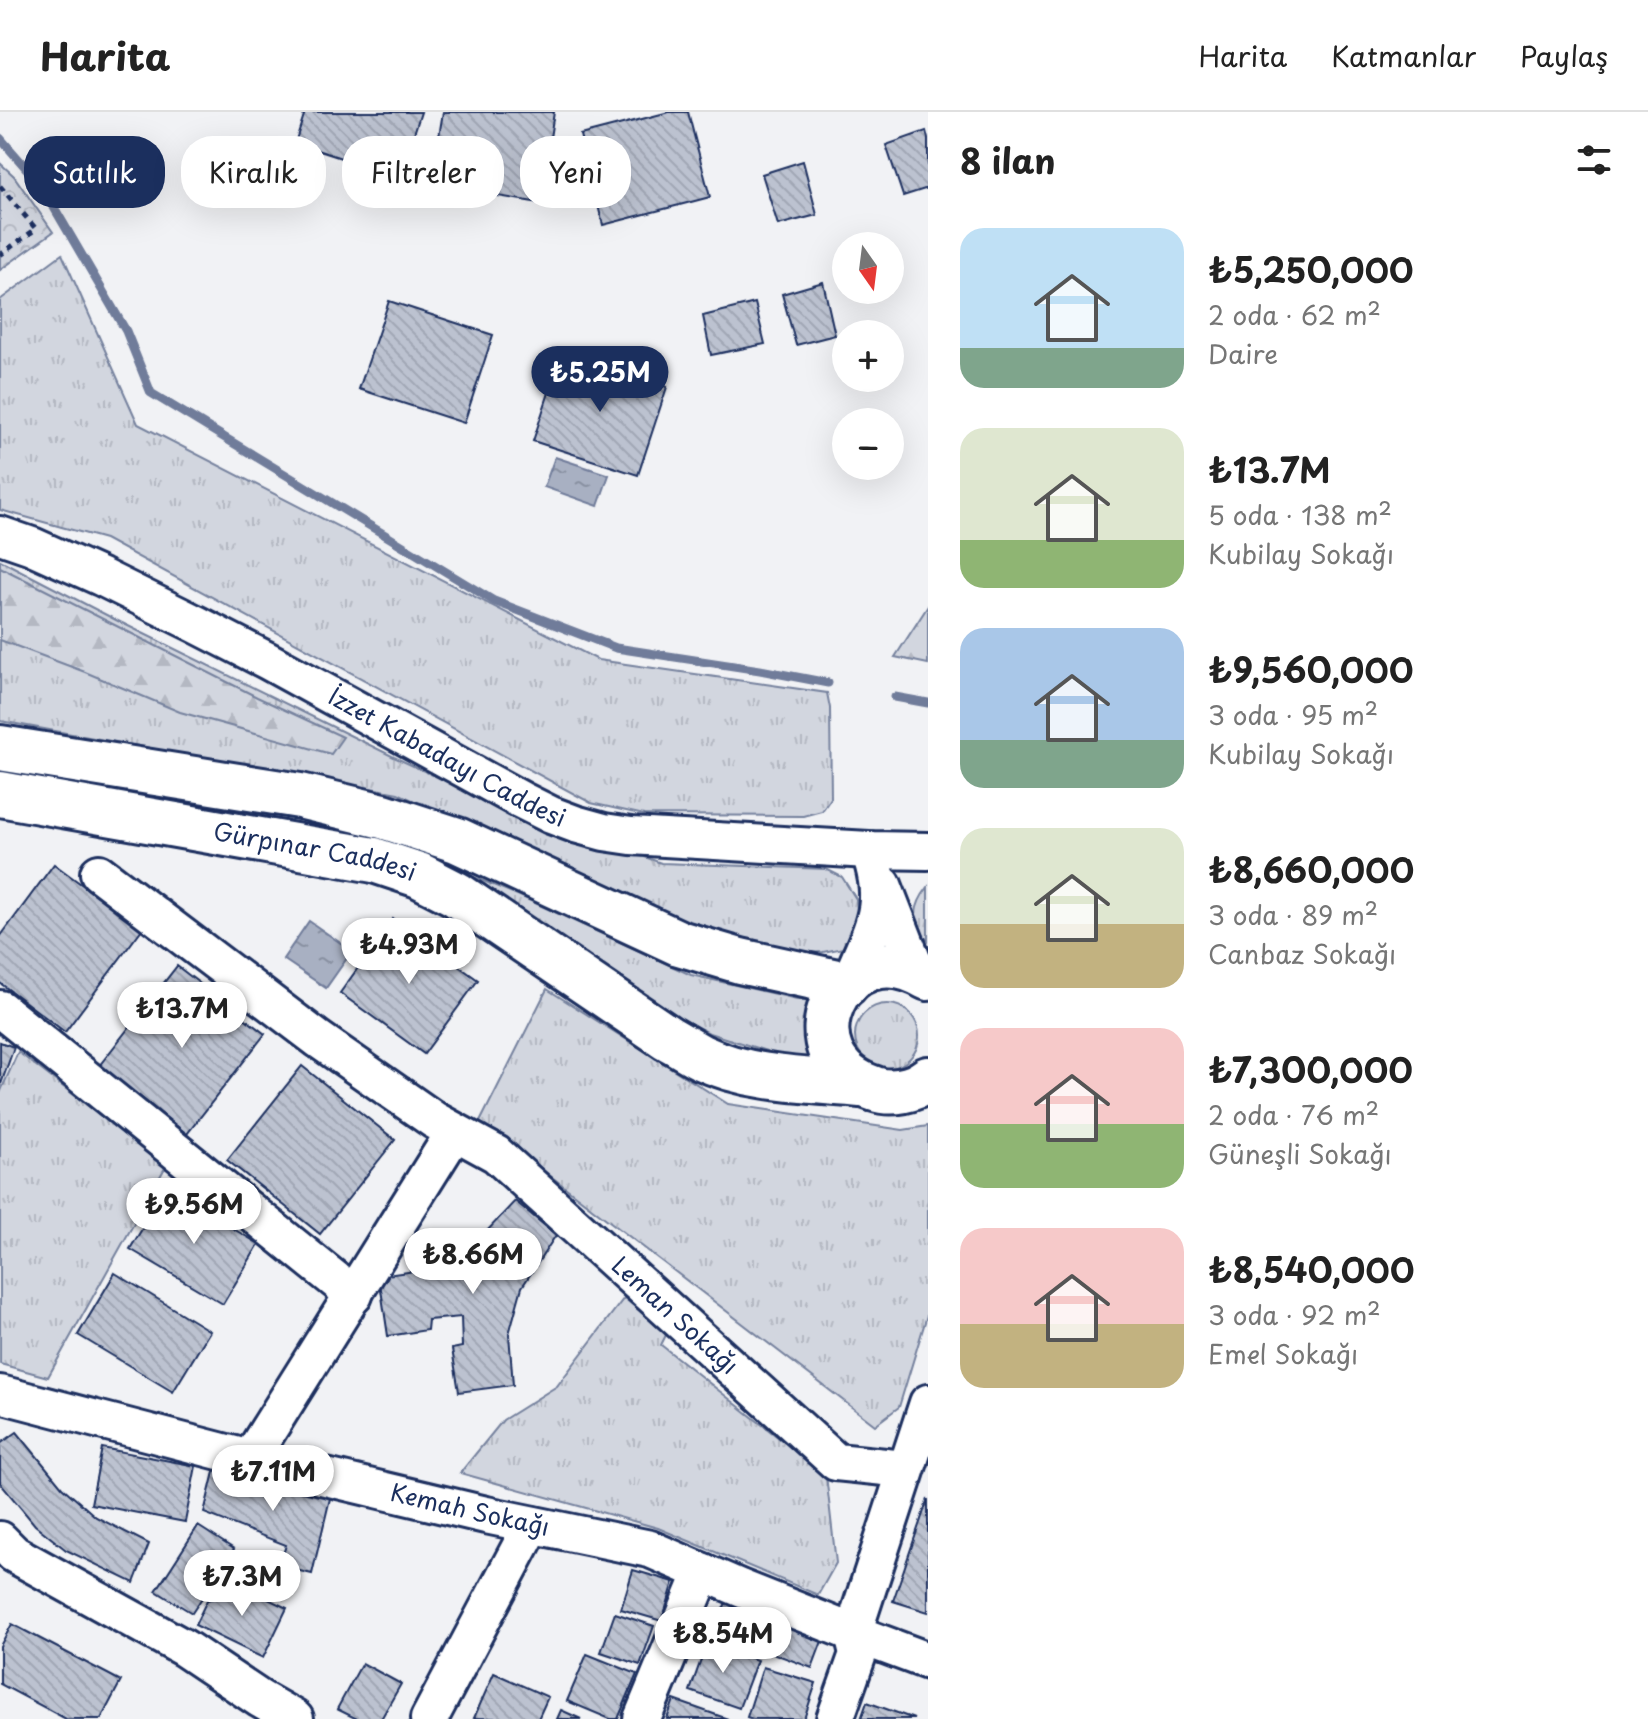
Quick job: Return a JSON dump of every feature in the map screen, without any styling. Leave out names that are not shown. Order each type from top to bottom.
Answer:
[{"type":"main road","name":"Gürpınar Caddesi","points":[[0,748],[300,796],[383,816],[457,840],[679,943],[740,961],[849,980]]},
{"type":"main road","name":"Gürpınar Caddesi","points":[[4,805],[374,860],[419,875],[456,894],[668,1038],[703,1057],[740,1070],[775,1077],[905,1085]]},
{"type":"main road","points":[[905,1085],[844,1072],[832,1055],[826,1034],[828,1012],[837,992],[849,980],[872,967],[894,965],[922,974]]},
{"type":"street","name":"İzzet Kabadayı Caddesi","points":[[0,535],[101,577],[196,624],[521,800],[575,824],[631,836],[928,851]]},
{"type":"street","points":[[869,850],[922,974]]},
{"type":"street","points":[[849,980],[875,923],[879,895],[869,850]]},
{"type":"street","name":"Leman Sokağı","points":[[99,873],[318,1039],[454,1133],[496,1154],[836,1462],[905,1469]]},
{"type":"street","points":[[0,1009],[354,1295]]},
{"type":"street","points":[[250,1459],[454,1133]]},
{"type":"street","name":"Kemah Sokağı","points":[[0,1394],[250,1459],[532,1525],[650,1549],[928,1661]]},
{"type":"street","points":[[835,1719],[858,1654],[853,1633],[928,1403]]},
{"type":"street","points":[[429,1719],[532,1525]]},
{"type":"street","points":[[0,1540],[14,1554],[184,1648],[295,1719]]},
{"type":"street","points":[[642,1719],[703,1572]]},
{"type":"path","points":[[0,186],[36,229],[0,255]]},
{"type":"green space","points":[[0,163],[24,190],[24,208],[36,208],[53,232],[0,270]]},
{"type":"green space","points":[[62,254],[138,424],[598,660],[827,693],[830,708],[831,798],[822,811],[803,816],[644,815],[591,803],[105,539],[0,510],[0,300]]},
{"type":"green space","points":[[0,560],[116,620],[476,795],[661,863],[826,869],[842,877],[856,899],[856,933],[843,948],[795,954],[729,941],[459,823],[398,793],[0,721]]},
{"type":"green space","points":[[0,567],[343,737],[331,754],[180,712],[0,640]]},
{"type":"green space","points":[[928,606],[928,664],[895,657]]},
{"type":"green space","points":[[457,870],[691,975],[819,1004],[815,1066],[709,1033],[640,998],[555,934]]},
{"type":"green space","points":[[928,887],[928,941],[919,927],[916,914],[919,901]]},
{"type":"green space","points":[[547,989],[728,1104],[903,1130],[928,1126],[928,1312],[899,1407],[875,1425],[480,1122]]},
{"type":"green space","points":[[881,1004],[893,1004],[910,1013],[917,1024],[917,1048],[910,1059],[893,1068],[881,1068],[869,1063],[860,1054],[855,1042],[855,1030],[860,1018],[869,1009]]},
{"type":"green space","points":[[18,1052],[166,1166],[48,1377],[0,1364],[0,1093]]},
{"type":"green space","points":[[624,1298],[667,1333],[661,1345],[826,1475],[836,1563],[818,1595],[658,1528],[460,1473],[503,1420],[557,1386]]},
{"type":"water","points":[[555,457],[609,475],[598,506],[544,487]]},
{"type":"water","points":[[309,921],[352,951],[326,988],[283,959]]},
{"type":"building","points":[[305,112],[421,112],[413,136],[342,136],[342,158],[326,153],[326,136],[297,136]]},
{"type":"building","points":[[443,112],[554,112],[550,136],[520,136],[520,200],[504,197],[504,136],[439,136]]},
{"type":"building","points":[[669,112],[688,112],[710,197],[603,225],[599,208],[631,208],[631,136],[580,135]]},
{"type":"building","points":[[926,131],[928,188],[903,196],[886,145]]},
{"type":"building","points":[[803,161],[817,215],[778,225],[762,174]]},
{"type":"building","points":[[823,282],[832,336],[796,345],[782,294]]},
{"type":"building","points":[[389,301],[493,335],[464,423],[359,389]]},
{"type":"building","points":[[755,303],[765,344],[711,355],[703,316]]},
{"type":"building","points":[[562,353],[667,387],[638,475],[533,441]]},
{"type":"building","points":[[54,864],[142,929],[65,1032],[0,983],[0,937]]},
{"type":"building","points":[[393,919],[478,980],[424,1054],[340,993]]},
{"type":"building","points":[[177,966],[265,1034],[187,1134],[99,1066]]},
{"type":"building","points":[[0,1042],[14,1047],[0,1087]]},
{"type":"building","points":[[302,1066],[395,1140],[320,1234],[227,1160]]},
{"type":"building","points":[[166,1189],[259,1244],[223,1304],[130,1249]]},
{"type":"building","points":[[515,1201],[556,1235],[522,1287],[509,1334],[513,1385],[459,1392],[452,1349],[462,1347],[461,1317],[428,1320],[427,1330],[388,1336],[379,1276],[422,1270],[473,1246]]},
{"type":"building","points":[[115,1273],[210,1331],[173,1392],[78,1335]]},
{"type":"building","points":[[17,1432],[62,1487],[96,1517],[149,1544],[134,1583],[66,1550],[35,1525],[0,1483],[0,1444]]},
{"type":"building","points":[[102,1448],[196,1466],[185,1522],[91,1504]]},
{"type":"building","points":[[215,1468],[332,1490],[312,1574],[279,1566],[286,1545],[204,1513]]},
{"type":"building","points":[[928,1499],[928,1612],[893,1601]]},
{"type":"building","points":[[198,1526],[234,1549],[192,1613],[156,1591]]},
{"type":"building","points":[[633,1570],[674,1582],[662,1621],[621,1609]]},
{"type":"building","points":[[224,1578],[287,1608],[263,1658],[195,1625],[207,1600],[214,1598]]},
{"type":"building","points":[[729,1595],[825,1633],[812,1668],[714,1631]]},
{"type":"building","points":[[615,1613],[654,1626],[640,1665],[601,1652]]},
{"type":"building","points":[[12,1624],[121,1681],[101,1719],[66,1719],[0,1684],[0,1646]]},
{"type":"building","points":[[707,1643],[757,1660],[739,1708],[690,1691]]},
{"type":"building","points":[[587,1654],[637,1674],[618,1719],[610,1719],[567,1701]]},
{"type":"building","points":[[362,1663],[401,1684],[381,1719],[357,1719],[337,1709]]},
{"type":"building","points":[[763,1667],[816,1683],[804,1719],[747,1717]]},
{"type":"building","points":[[494,1673],[548,1697],[538,1719],[474,1718]]},
{"type":"building","points":[[674,1700],[728,1719],[667,1719]]},
{"type":"building","points":[[867,1702],[914,1719],[861,1719]]},
{"type":"building","points":[[561,1710],[581,1719],[557,1719]]},
{"type":"waterway","points":[[0,138],[41,185],[126,331],[151,393],[494,601],[616,648],[828,683]]},
{"type":"waterway","points":[[895,697],[928,703]]}]
